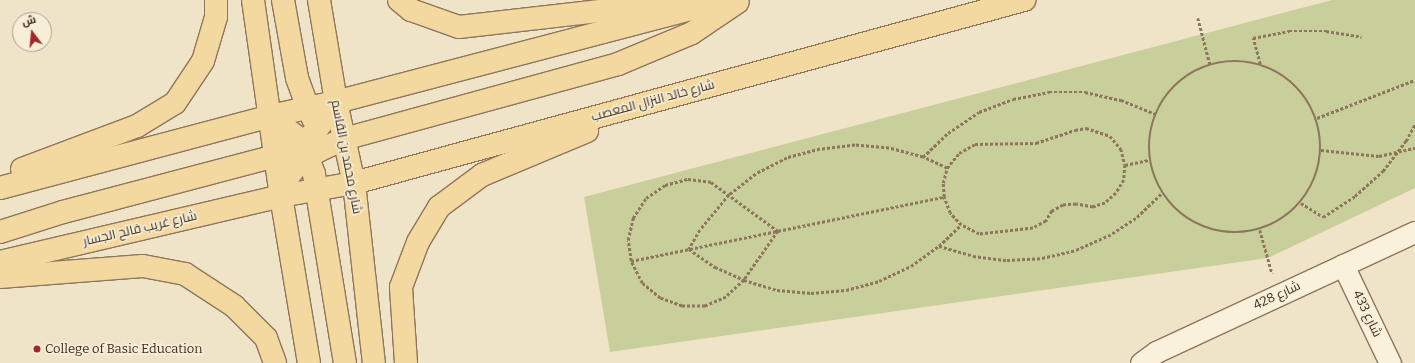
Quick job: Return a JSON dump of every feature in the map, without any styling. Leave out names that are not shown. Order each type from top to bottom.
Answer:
[{"type":"main road","points":[[0,177],[137,126],[175,103],[203,61],[216,17],[216,0]]},
{"type":"main road","points":[[253,0],[281,196],[309,363]]},
{"type":"main road","points":[[283,0],[297,78],[308,108],[319,128],[337,143]]},
{"type":"main road","name":"شارع محمد بن القاسم","points":[[320,0],[336,102],[337,143],[354,183],[374,363]]},
{"type":"main road","points":[[399,0],[411,10],[458,27],[694,0]]},
{"type":"main road","points":[[0,188],[270,116],[336,102],[726,0]]},
{"type":"main road","points":[[0,232],[63,212],[275,156],[337,143],[618,64],[692,33],[741,0]]},
{"type":"main road","name":"شارع خالد النزال المعصب","points":[[281,196],[316,188],[354,183],[1024,0]]},
{"type":"main road","points":[[406,363],[401,287],[418,242],[439,207],[482,175],[673,96]]},
{"type":"main road","points":[[281,196],[288,176],[300,163],[304,151],[336,102]]},
{"type":"main road","points":[[270,116],[283,125],[304,151],[314,174],[346,363]]},
{"type":"main road","name":"شارع غريب فالح الجسار","points":[[0,262],[281,196]]},
{"type":"main road","points":[[0,277],[143,266],[185,274],[234,306],[266,338],[276,363]]},
{"type":"street","name":"شارع 428","points":[[1141,363],[1156,352],[1415,232]]},
{"type":"street","name":"شارع 433","points":[[1343,265],[1390,363]]},
{"type":"path","points":[[1198,18],[1210,64]]},
{"type":"path","points":[[1260,64],[1253,38],[1289,31],[1326,31],[1362,37]]},
{"type":"path","points":[[1235,60],[1260,64],[1278,72],[1295,84],[1308,100],[1317,118],[1322,140],[1320,163],[1313,184],[1301,203],[1282,219],[1260,230],[1238,233],[1216,231],[1194,224],[1176,211],[1162,193],[1154,177],[1149,160],[1149,137],[1155,114],[1168,92],[1187,75],[1210,64],[1235,60]]},
{"type":"path","points":[[1317,118],[1415,80]]},
{"type":"path","points":[[923,157],[948,133],[979,112],[1013,99],[1049,92],[1085,92],[1121,100],[1155,114]]},
{"type":"path","points":[[1301,203],[1323,217],[1355,196],[1383,171],[1397,153],[1415,124]]},
{"type":"path","points":[[1086,128],[1110,136],[1121,149],[1125,165],[1124,180],[1116,193],[1105,203],[1093,207],[1076,204],[1063,205],[1052,212],[1046,221],[1033,228],[979,234],[961,225],[950,213],[944,197],[943,183],[947,168],[959,153],[975,144],[1036,143],[1075,130],[1086,128]]},
{"type":"path","points":[[689,249],[705,224],[729,195],[756,174],[787,158],[820,148],[862,145],[890,148],[923,157],[947,168]]},
{"type":"path","points":[[1321,150],[1379,156],[1415,148]]},
{"type":"path","points":[[1125,165],[1149,160]]},
{"type":"path","points":[[688,179],[711,182],[778,231],[744,280],[726,297],[704,306],[682,306],[660,298],[642,283],[631,261],[628,240],[633,218],[646,198],[665,185],[688,179]]},
{"type":"path","points":[[939,246],[973,256],[1007,260],[1042,258],[1076,250],[1108,236],[1137,217],[1162,193]]},
{"type":"path","points":[[631,261],[944,197]]},
{"type":"path","points":[[689,249],[715,267],[744,280],[777,290],[811,293],[846,290],[879,281],[911,266],[939,246],[961,225]]},
{"type":"path","points":[[1260,230],[1279,295]]},
{"type":"green space","points":[[1332,0],[1415,0],[1415,188],[1268,258],[610,352],[584,197]]},
{"type":"place","name":"College of Basic Education","points":[[37,349]]}]
